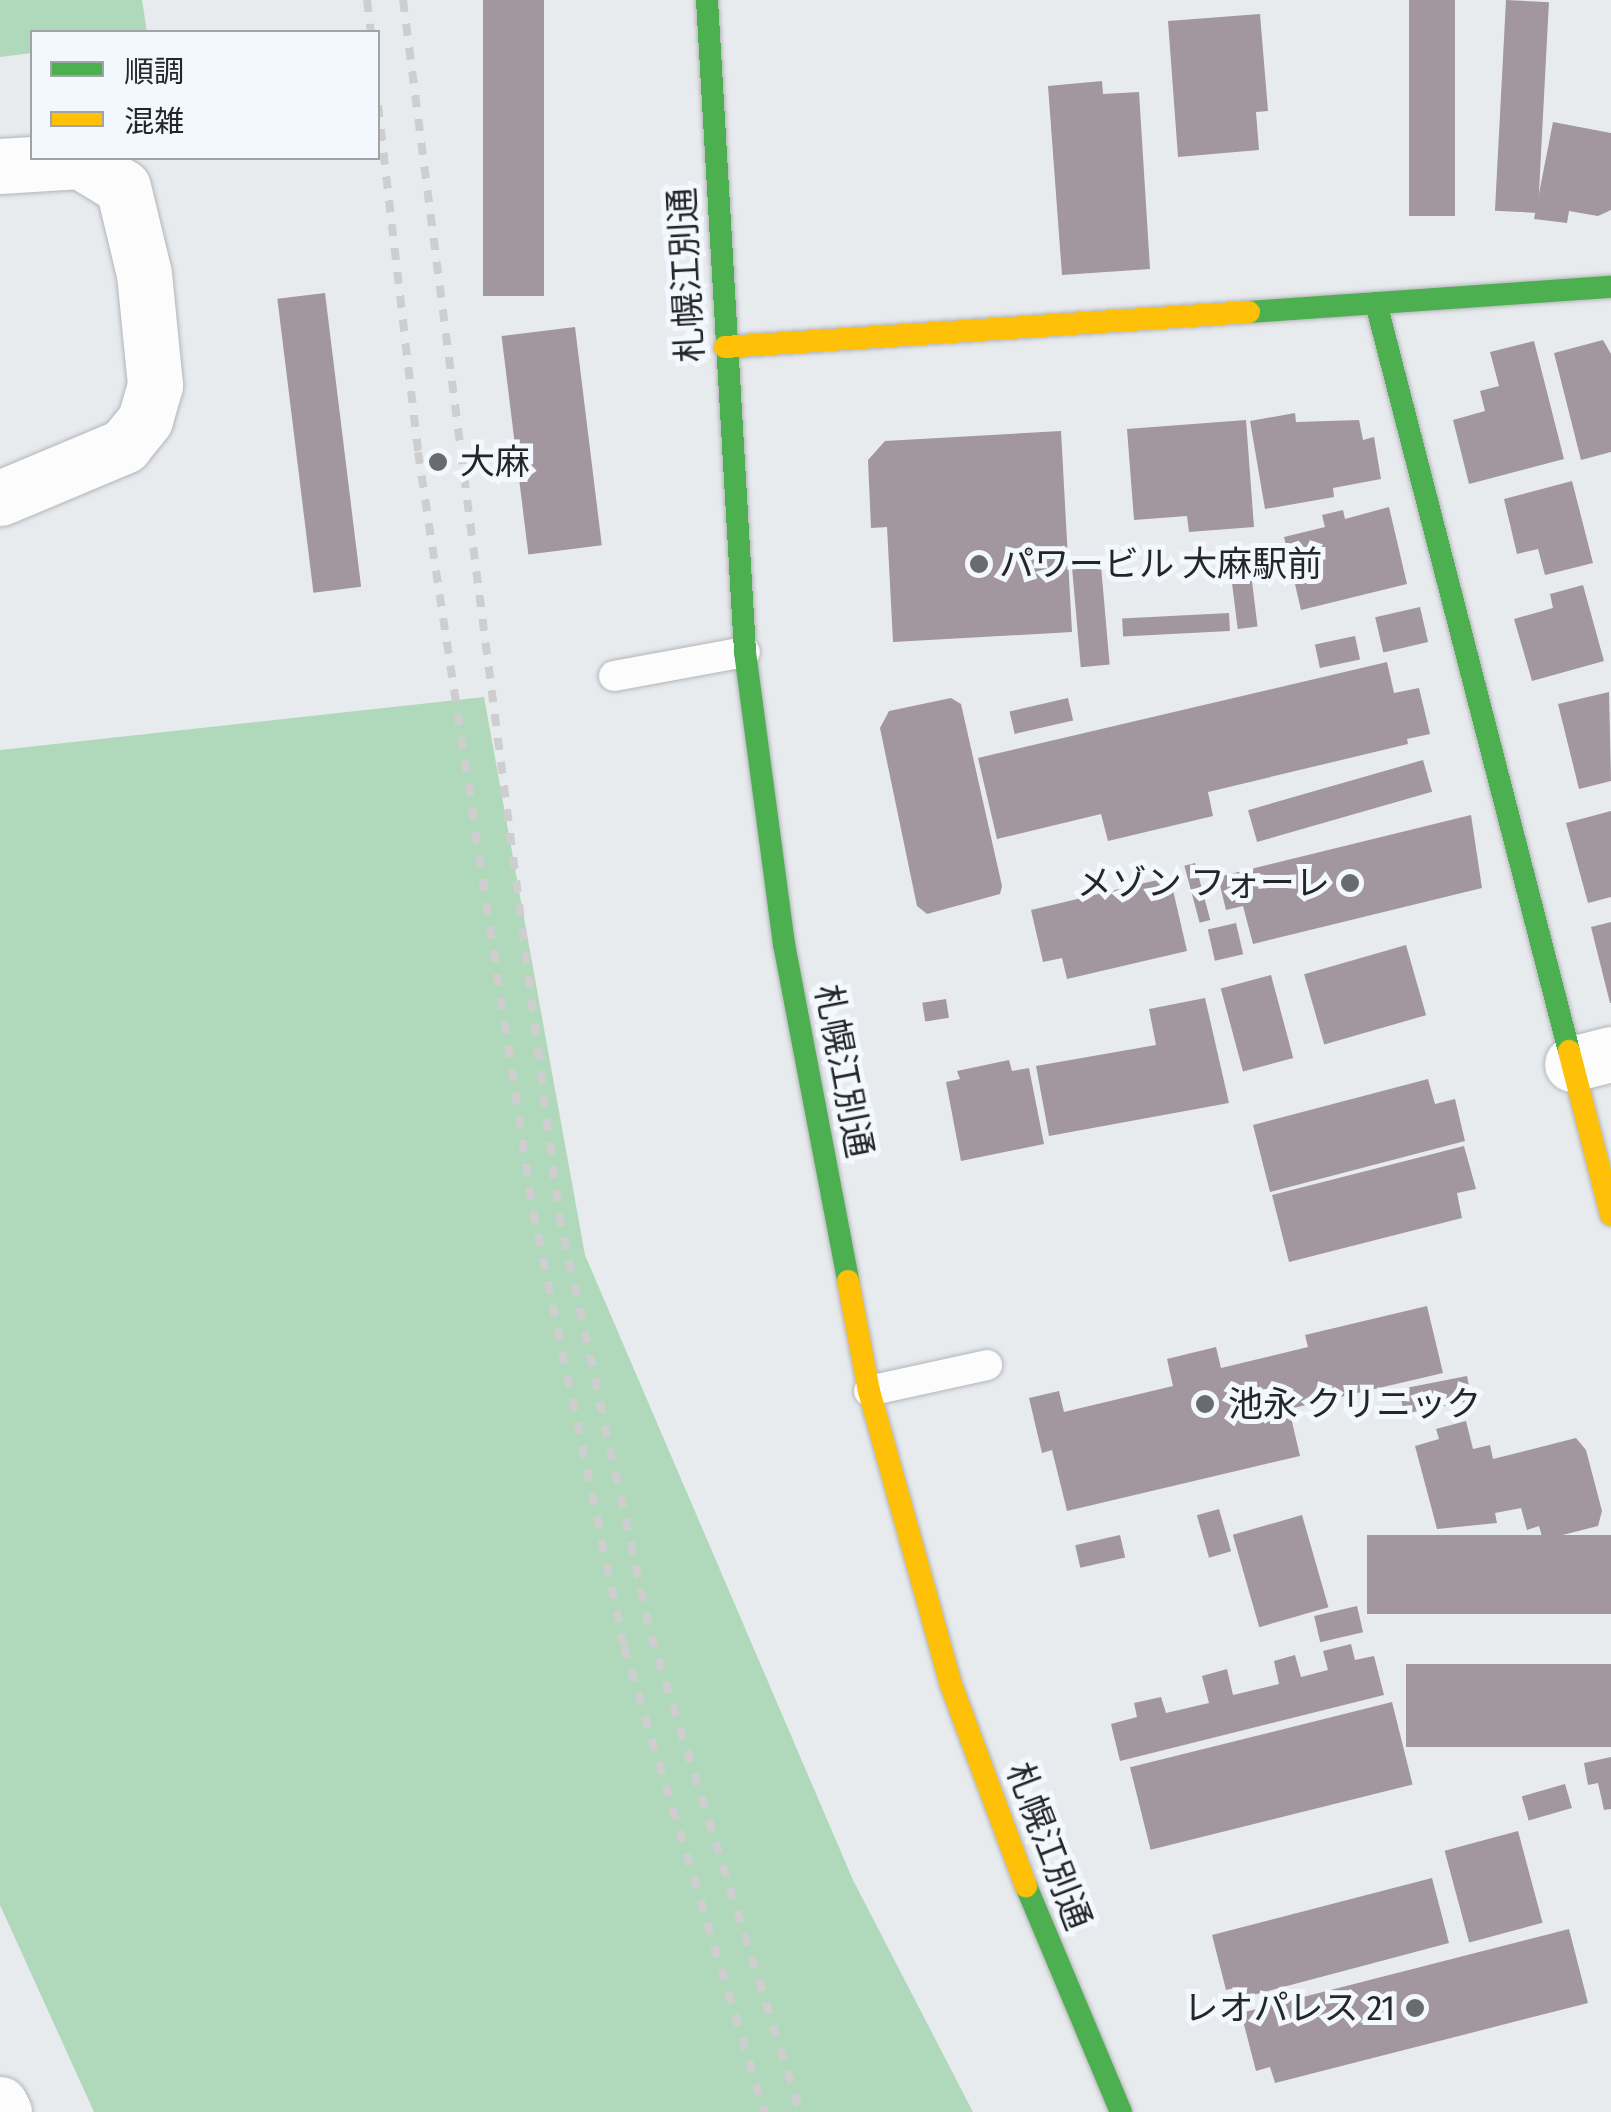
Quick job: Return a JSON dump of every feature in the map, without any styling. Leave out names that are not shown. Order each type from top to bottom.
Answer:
[{"type":"main road","name":"札幌江別通","points":[[707,0],[724,347],[745,652],[784,944],[869,1391],[950,1682],[1004,1833],[1121,2112]]},
{"type":"main road","points":[[724,347],[1611,288]]},
{"type":"main road","points":[[1376,302],[1591,1059],[1611,1216]]},
{"type":"street","points":[[0,166],[80,161],[122,187],[144,274],[156,385],[146,420],[124,446],[0,498]]},
{"type":"street","points":[[0,2104],[4,2112]]},
{"type":"lane","points":[[614,676],[745,652]]},
{"type":"lane","points":[[869,1391],[987,1365]]},
{"type":"green space","points":[[0,0],[142,0],[147,30],[30,30],[30,53],[0,57]]},
{"type":"green space","points":[[484,697],[585,1255],[853,1880],[973,2112],[94,2112],[0,1905],[0,750]]},
{"type":"building","points":[[483,0],[544,0],[544,296],[483,296]]},
{"type":"building","points":[[1409,0],[1455,0],[1455,216],[1409,216]]},
{"type":"building","points":[[1506,0],[1549,2],[1538,213],[1495,211]]},
{"type":"building","points":[[1260,14],[1268,111],[1256,112],[1259,150],[1178,157],[1168,21]]},
{"type":"building","points":[[1102,81],[1103,94],[1139,92],[1150,269],[1062,275],[1048,86]]},
{"type":"building","points":[[1553,122],[1611,133],[1611,210],[1598,216],[1569,211],[1567,223],[1534,219]]},
{"type":"building","points":[[325,293],[361,587],[313,593],[277,299]]},
{"type":"building","points":[[575,327],[602,545],[528,554],[502,336]]},
{"type":"building","points":[[1603,340],[1611,354],[1611,452],[1581,460],[1554,353]]},
{"type":"building","points":[[1534,341],[1564,459],[1469,484],[1453,420],[1485,411],[1480,391],[1499,386],[1490,352]]},
{"type":"building","points":[[1295,413],[1296,422],[1359,420],[1363,440],[1374,437],[1381,479],[1333,488],[1334,497],[1265,509],[1250,421]]},
{"type":"building","points":[[1246,420],[1254,527],[1189,532],[1187,516],[1134,520],[1127,429]]},
{"type":"building","name":"パワービル 大麻駅前","points":[[1061,431],[1072,632],[893,642],[887,527],[871,528],[868,460],[885,441]]},
{"type":"building","points":[[1572,481],[1593,563],[1545,575],[1538,549],[1517,554],[1504,499]]},
{"type":"building","points":[[1389,507],[1407,584],[1301,610],[1284,537],[1325,527],[1322,515],[1343,510],[1345,519]]},
{"type":"building","points":[[1249,557],[1258,626],[1238,629],[1229,559]]},
{"type":"building","points":[[1101,566],[1110,665],[1081,667],[1072,569]]},
{"type":"building","points":[[1583,585],[1604,661],[1532,681],[1514,619],[1553,608],[1550,594]]},
{"type":"building","points":[[1420,607],[1428,642],[1383,652],[1375,617]]},
{"type":"building","points":[[1229,613],[1230,631],[1123,637],[1122,619]]},
{"type":"building","points":[[1355,636],[1360,659],[1320,668],[1315,645]]},
{"type":"building","points":[[1387,662],[1394,693],[1419,688],[1430,734],[1407,739],[1408,744],[1208,792],[1213,816],[1108,841],[1101,814],[997,839],[978,758]]},
{"type":"building","points":[[1609,692],[1611,781],[1579,789],[1558,704]]},
{"type":"building","points":[[951,698],[961,704],[1002,886],[1000,894],[927,914],[917,906],[880,728],[889,711]]},
{"type":"building","points":[[1068,698],[1073,720],[1015,734],[1010,711]]},
{"type":"building","points":[[1423,760],[1432,792],[1257,842],[1248,810]]},
{"type":"building","points":[[1611,811],[1611,897],[1588,903],[1566,823]]},
{"type":"building","name":"メゾン フォーレ","points":[[1471,815],[1482,888],[1253,944],[1243,906],[1226,910],[1218,877]]},
{"type":"building","points":[[1195,863],[1210,920],[1200,923],[1184,866]]},
{"type":"building","points":[[1170,877],[1187,951],[1067,979],[1062,958],[1043,962],[1031,910]]},
{"type":"building","points":[[1611,922],[1611,1003],[1610,1003],[1591,927]]},
{"type":"building","points":[[1236,923],[1243,954],[1215,961],[1208,930]]},
{"type":"building","points":[[1406,945],[1426,1015],[1324,1044],[1304,974]]},
{"type":"building","points":[[1271,975],[1293,1058],[1243,1072],[1221,988]]},
{"type":"building","points":[[1205,998],[1229,1103],[1049,1136],[1036,1066],[1156,1045],[1149,1009]]},
{"type":"building","points":[[946,999],[949,1018],[925,1022],[922,1003]]},
{"type":"building","points":[[1009,1060],[1012,1071],[1029,1068],[1044,1144],[961,1161],[946,1082],[960,1079],[957,1071]]},
{"type":"building","points":[[1428,1079],[1435,1104],[1455,1099],[1465,1141],[1270,1192],[1253,1125]]},
{"type":"building","points":[[1464,1146],[1476,1189],[1457,1193],[1462,1218],[1289,1262],[1272,1195]]},
{"type":"building","name":"池永 クリニック","points":[[1427,1306],[1443,1373],[1289,1409],[1300,1456],[1067,1511],[1052,1450],[1042,1453],[1029,1398],[1059,1391],[1064,1412],[1173,1386],[1167,1359],[1216,1347],[1221,1368],[1308,1347],[1305,1335]]},
{"type":"building","points":[[1467,1376],[1472,1401],[1404,1414],[1399,1389]]},
{"type":"building","points":[[1466,1421],[1473,1449],[1490,1445],[1493,1459],[1576,1438],[1586,1450],[1602,1511],[1598,1526],[1543,1540],[1539,1526],[1527,1530],[1521,1508],[1495,1513],[1497,1523],[1437,1529],[1415,1446],[1439,1439],[1436,1429]]},
{"type":"building","points":[[1219,1509],[1231,1551],[1209,1558],[1197,1515]]},
{"type":"building","points":[[1302,1515],[1328,1607],[1259,1627],[1233,1535]]},
{"type":"building","points":[[1120,1535],[1125,1557],[1080,1568],[1075,1545]]},
{"type":"building","points":[[1367,1535],[1611,1535],[1611,1614],[1367,1614]]},
{"type":"building","points":[[1357,1606],[1363,1632],[1320,1642],[1314,1616]]},
{"type":"building","points":[[1351,1644],[1355,1660],[1374,1656],[1384,1695],[1120,1761],[1111,1724],[1137,1717],[1134,1703],[1161,1697],[1166,1713],[1209,1703],[1202,1676],[1227,1669],[1233,1695],[1279,1684],[1274,1661],[1295,1655],[1301,1677],[1328,1670],[1323,1651]]},
{"type":"building","points":[[1406,1664],[1611,1664],[1611,1747],[1406,1747]]},
{"type":"building","points":[[1392,1702],[1413,1784],[1151,1850],[1130,1767]]},
{"type":"building","points":[[1611,1757],[1611,1809],[1604,1810],[1598,1783],[1588,1785],[1584,1763]]},
{"type":"building","points":[[1565,1784],[1572,1808],[1529,1820],[1522,1796]]},
{"type":"building","points":[[1518,1831],[1543,1923],[1469,1942],[1445,1851]]},
{"type":"building","name":"レオパレス 21","points":[[1432,1878],[1449,1943],[1242,1998],[1239,1987],[1226,1990],[1212,1935]]},
{"type":"building","name":"レオパレス 21","points":[[1569,1929],[1588,2003],[1275,2083],[1270,2067],[1256,2071],[1241,2013]]},
{"type":"railway","points":[[367,0],[371,30]]},
{"type":"railway","points":[[403,0],[559,1214],[651,1636],[800,2112]]},
{"type":"railway","points":[[380,122],[418,452],[533,1211],[624,1647],[764,2112]]},
{"type":"traffic: fast","points":[[707,0],[745,652],[784,944],[848,1281]]},
{"type":"traffic: fast","points":[[1249,312],[1611,287]]},
{"type":"traffic: fast","points":[[1376,303],[1569,1051]]},
{"type":"traffic: fast","points":[[1026,1886],[1121,2112]]},
{"type":"traffic: slow","points":[[725,347],[1249,312]]},
{"type":"traffic: slow","points":[[1569,1051],[1611,1215]]},
{"type":"traffic: slow","points":[[848,1281],[869,1391],[950,1682],[1026,1886]]},
{"type":"place","name":"大麻","points":[[438,462]]},
{"type":"place","name":"パワービル 大麻駅前","points":[[979,564]]},
{"type":"place","name":"メゾン フォーレ","points":[[1350,883]]},
{"type":"place","name":"池永 クリニック","points":[[1205,1404]]},
{"type":"place","name":"レオパレス 21","points":[[1415,2008]]}]
